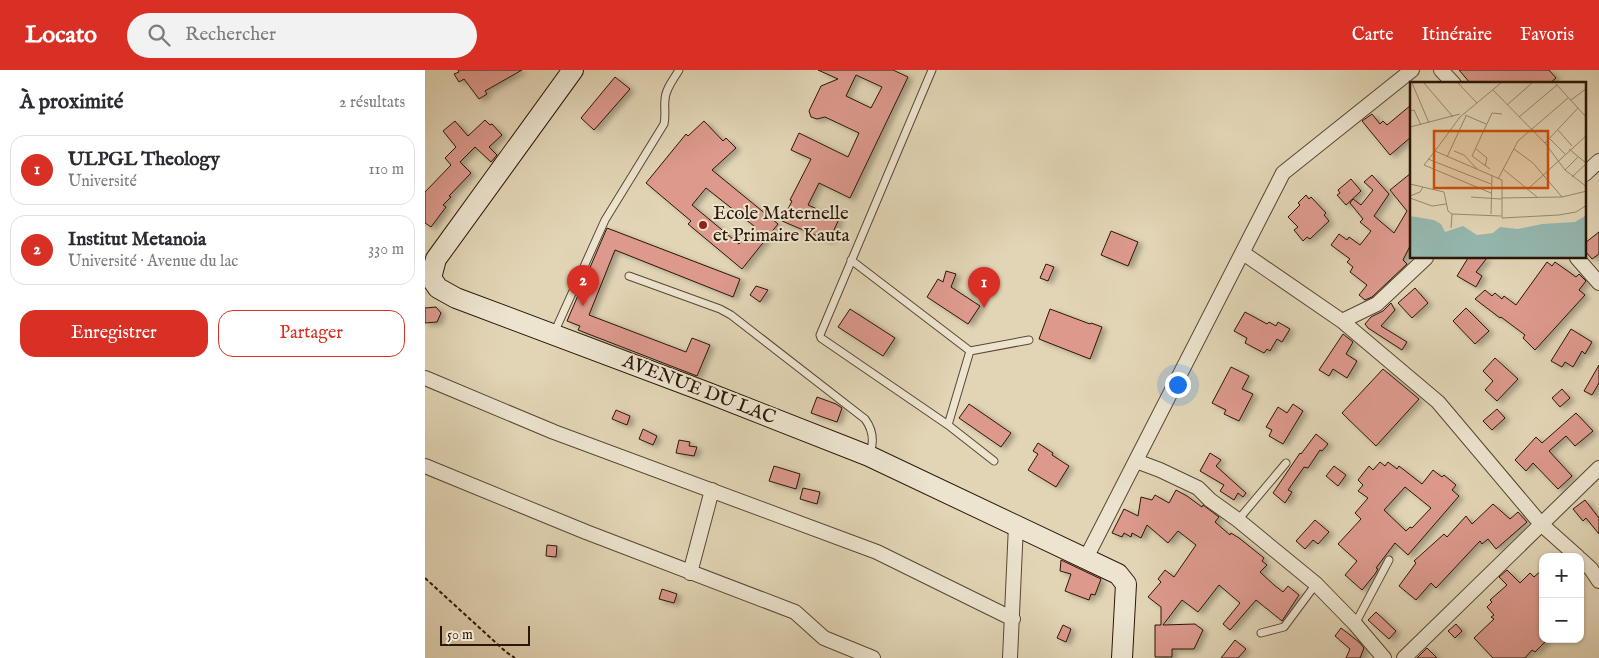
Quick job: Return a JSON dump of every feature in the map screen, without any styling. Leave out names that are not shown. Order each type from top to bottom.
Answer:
[{"type":"main road","name":"AVENUE DU LAC","points":[[573,70],[436,259],[428,280],[456,298],[869,456],[1119,574],[1126,584],[1122,658]]},
{"type":"street","points":[[1086,558],[1283,174],[1412,70]]},
{"type":"street","points":[[1441,70],[1453,82]]},
{"type":"street","points":[[1587,172],[1599,160]]},
{"type":"street","points":[[1243,253],[1342,321],[1438,402],[1541,524],[1573,553]]},
{"type":"street","points":[[1342,321],[1377,304],[1425,259]]},
{"type":"street","points":[[1578,259],[1599,283]]},
{"type":"street","points":[[425,378],[554,432],[877,552],[1013,619]]},
{"type":"street","points":[[1135,461],[1160,470],[1198,488],[1210,500],[1316,584],[1355,624],[1384,658]]},
{"type":"street","points":[[425,466],[586,532],[795,612],[824,638],[873,658]]},
{"type":"street","points":[[1404,658],[1599,468]]},
{"type":"street","points":[[690,573],[711,490]]},
{"type":"street","points":[[1010,658],[1017,526]]},
{"type":"street","points":[[1584,563],[1599,581]]},
{"type":"lane","points":[[554,334],[605,220],[664,124],[667,92],[679,70]]},
{"type":"lane","points":[[932,70],[820,331],[821,338],[948,425],[994,461]]},
{"type":"lane","points":[[851,260],[970,351],[1029,340]]},
{"type":"lane","points":[[629,276],[720,309],[731,315],[865,419],[871,429],[873,444],[869,456]]},
{"type":"lane","points":[[948,425],[970,351]]},
{"type":"lane","points":[[1237,520],[1286,463]]},
{"type":"lane","points":[[1355,624],[1389,560]]},
{"type":"lane","points":[[1261,633],[1284,627],[1316,584]]},
{"type":"path","points":[[425,578],[515,658]]},
{"type":"building","points":[[458,70],[522,70],[485,91],[487,94],[479,99],[464,79],[459,82],[454,74],[459,72]]},
{"type":"building","points":[[818,70],[893,70],[908,77],[850,198],[819,183],[808,205],[839,219],[829,241],[782,221],[792,201],[790,200],[811,159],[791,150],[799,133],[848,157],[859,133],[825,117],[817,119],[811,117],[809,111],[821,86],[838,79]],"holes":[[[856,75],[882,87],[871,108],[846,96]]]},
{"type":"building","points":[[1459,70],[1549,70],[1556,78],[1551,82],[1469,82]]},
{"type":"building","points":[[615,77],[630,89],[594,130],[581,118]]},
{"type":"building","points":[[1410,106],[1410,138],[1390,155],[1362,121],[1372,114],[1380,124],[1383,121],[1387,125]]},
{"type":"building","points":[[485,120],[490,125],[492,124],[502,135],[489,147],[497,155],[491,162],[475,147],[460,162],[471,173],[449,196],[451,197],[443,205],[446,207],[431,227],[425,223],[425,192],[451,165],[445,158],[456,147],[443,131],[455,121],[468,136]]},
{"type":"building","points":[[704,121],[723,141],[726,138],[736,148],[712,170],[778,224],[742,269],[688,224],[691,221],[646,183],[686,134],[688,136]],"holes":[[[706,188],[754,226],[739,244],[692,205]]]},
{"type":"building","points":[[1410,174],[1410,246],[1403,260],[1407,264],[1372,297],[1365,300],[1359,295],[1367,285],[1350,272],[1353,267],[1347,262],[1350,259],[1331,245],[1339,234],[1347,240],[1349,237],[1360,245],[1371,231],[1360,222],[1363,219],[1350,203],[1353,199],[1361,205],[1373,190],[1364,182],[1372,175],[1389,194],[1374,216],[1394,233],[1407,211],[1390,190]]},
{"type":"building","points":[[1351,179],[1361,191],[1346,205],[1337,195],[1340,193],[1338,190]]},
{"type":"building","points":[[1306,195],[1309,199],[1311,197],[1326,213],[1324,215],[1329,221],[1310,239],[1307,237],[1303,241],[1294,230],[1298,227],[1288,217],[1300,205],[1298,203]]},
{"type":"building","points":[[607,228],[740,279],[733,297],[615,250],[589,315],[686,352],[692,338],[710,345],[697,376],[578,330],[580,326],[567,321]]},
{"type":"building","points":[[1111,231],[1138,242],[1128,266],[1101,255]]},
{"type":"building","points":[[1599,232],[1599,254],[1592,259],[1587,253],[1587,241]]},
{"type":"building","points":[[1467,259],[1486,259],[1476,272],[1482,276],[1476,287],[1457,276]]},
{"type":"building","points":[[1547,262],[1552,266],[1555,262],[1576,277],[1579,274],[1586,281],[1579,290],[1585,295],[1535,350],[1523,338],[1525,335],[1475,299],[1485,290],[1492,296],[1495,293],[1502,299],[1504,296],[1516,305]]},
{"type":"building","points":[[1046,264],[1054,267],[1048,281],[1040,278]]},
{"type":"building","points":[[946,271],[956,274],[951,287],[980,306],[968,324],[927,297],[938,279],[943,282]]},
{"type":"building","points":[[756,286],[768,290],[760,302],[750,295]]},
{"type":"building","points":[[1415,288],[1428,303],[1412,318],[1398,303]]},
{"type":"building","points":[[1391,303],[1395,310],[1381,326],[1407,342],[1402,350],[1368,328],[1365,324],[1371,317],[1383,311]]},
{"type":"building","points":[[436,307],[441,313],[437,322],[425,323],[425,308]]},
{"type":"building","points":[[1466,308],[1489,331],[1475,344],[1453,321]]},
{"type":"building","points":[[850,309],[895,338],[883,356],[838,327]]},
{"type":"building","points":[[1050,309],[1102,327],[1090,359],[1039,339]]},
{"type":"building","points":[[1245,312],[1267,324],[1269,322],[1276,326],[1278,322],[1290,329],[1282,342],[1277,339],[1270,351],[1267,349],[1264,353],[1245,343],[1247,338],[1234,331]]},
{"type":"building","points":[[1571,329],[1592,342],[1585,354],[1582,351],[1573,367],[1565,362],[1562,367],[1551,361]]},
{"type":"building","points":[[1343,334],[1353,342],[1346,354],[1357,361],[1347,378],[1333,369],[1329,376],[1319,370]]},
{"type":"building","points":[[1495,358],[1518,379],[1497,401],[1485,390],[1493,381],[1483,371]]},
{"type":"building","points":[[1599,365],[1599,383],[1592,395],[1584,391]]},
{"type":"building","points":[[1231,367],[1249,376],[1242,389],[1253,394],[1239,421],[1224,414],[1226,410],[1212,403]]},
{"type":"building","points":[[1383,369],[1419,399],[1376,446],[1342,413]]},
{"type":"building","points":[[1562,389],[1570,398],[1560,407],[1552,398]]},
{"type":"building","points":[[817,397],[842,408],[837,422],[811,413]]},
{"type":"building","points":[[969,404],[1011,433],[1001,447],[959,418]]},
{"type":"building","points":[[1293,404],[1303,411],[1283,444],[1269,436],[1272,430],[1266,427],[1278,407],[1287,413]]},
{"type":"building","points":[[1497,409],[1505,418],[1492,430],[1483,421]]},
{"type":"building","points":[[616,410],[630,416],[627,425],[612,419]]},
{"type":"building","points":[[1576,413],[1593,431],[1575,446],[1566,436],[1549,451],[1572,476],[1558,489],[1533,463],[1526,471],[1515,460],[1536,437],[1542,443]]},
{"type":"building","points":[[643,429],[657,436],[653,445],[639,439]]},
{"type":"building","points":[[1316,434],[1328,444],[1322,451],[1320,450],[1308,468],[1304,467],[1288,490],[1292,492],[1285,503],[1273,493],[1300,453]]},
{"type":"building","points":[[679,440],[690,442],[689,446],[697,447],[694,456],[676,453]]},
{"type":"building","points":[[1038,443],[1069,466],[1056,487],[1028,470],[1038,454],[1033,451]]},
{"type":"building","points":[[1210,453],[1221,460],[1216,466],[1246,493],[1243,497],[1238,493],[1234,500],[1220,491],[1224,485],[1200,471]]},
{"type":"building","points":[[1380,462],[1385,466],[1388,462],[1397,469],[1399,466],[1422,484],[1433,470],[1442,477],[1444,475],[1456,485],[1452,490],[1459,496],[1408,555],[1395,543],[1362,590],[1345,575],[1357,561],[1338,544],[1361,519],[1355,513],[1368,498],[1358,491],[1363,485],[1358,480],[1369,466],[1373,470]],"holes":[[[1405,487],[1431,508],[1412,528],[1410,527],[1406,531],[1384,510]]]},
{"type":"building","points":[[774,466],[800,474],[796,489],[769,481]]},
{"type":"building","points":[[1334,466],[1346,475],[1338,486],[1326,476]]},
{"type":"building","points":[[803,488],[820,492],[817,504],[800,499]]},
{"type":"building","points":[[1176,490],[1202,507],[1203,505],[1219,517],[1215,522],[1230,535],[1231,533],[1239,538],[1264,558],[1262,561],[1267,565],[1260,572],[1274,585],[1283,592],[1288,586],[1299,595],[1282,621],[1256,600],[1230,630],[1223,624],[1240,603],[1219,585],[1198,612],[1182,600],[1163,625],[1195,624],[1203,630],[1194,649],[1172,649],[1172,657],[1155,657],[1155,625],[1161,625],[1161,607],[1148,597],[1161,582],[1158,579],[1165,570],[1174,577],[1196,545],[1178,531],[1168,543],[1147,525],[1141,538],[1132,533],[1131,537],[1124,533],[1122,537],[1112,533],[1124,509],[1138,516],[1141,497],[1152,500],[1155,495],[1169,503]]},
{"type":"building","points":[[1585,500],[1599,518],[1599,534],[1586,518],[1583,521],[1573,509]]},
{"type":"building","points":[[1493,504],[1510,519],[1518,512],[1527,522],[1496,549],[1488,539],[1482,544],[1480,541],[1436,588],[1431,583],[1416,600],[1399,586],[1416,563],[1414,561],[1444,534],[1447,537],[1466,516],[1472,524]]},
{"type":"building","points":[[1315,520],[1329,532],[1318,544],[1313,540],[1305,549],[1296,541]]},
{"type":"building","points":[[547,545],[557,546],[556,557],[546,556]]},
{"type":"building","points":[[1061,560],[1101,579],[1095,595],[1091,594],[1089,600],[1065,591],[1071,574],[1060,571]]},
{"type":"building","points":[[1507,570],[1520,583],[1530,573],[1534,577],[1539,573],[1539,643],[1544,643],[1535,652],[1532,650],[1525,658],[1493,658],[1474,638],[1494,619],[1491,617],[1494,615],[1487,607],[1492,602],[1490,600],[1507,585],[1499,577]]},
{"type":"building","points":[[662,589],[677,594],[674,603],[659,599]]},
{"type":"building","points":[[1376,612],[1396,631],[1389,639],[1368,620]]},
{"type":"building","points":[[1456,624],[1462,631],[1455,638],[1448,631]]},
{"type":"building","points":[[1063,625],[1071,629],[1066,642],[1057,638]]},
{"type":"building","points":[[1341,628],[1364,648],[1360,658],[1346,658],[1350,649],[1335,636]]},
{"type":"building","points":[[1235,640],[1246,649],[1238,658],[1221,658]]},
{"type":"building","points":[[1427,648],[1437,658],[1417,658]]},
{"type":"place","name":"Ecole Maternelle et Primaire Kauta","points":[[703,225]]},
{"type":"place","name":"Institut Metanoia","points":[[583,306]]},
{"type":"place","name":"ULPGL Theology","points":[[984,308]]}]
